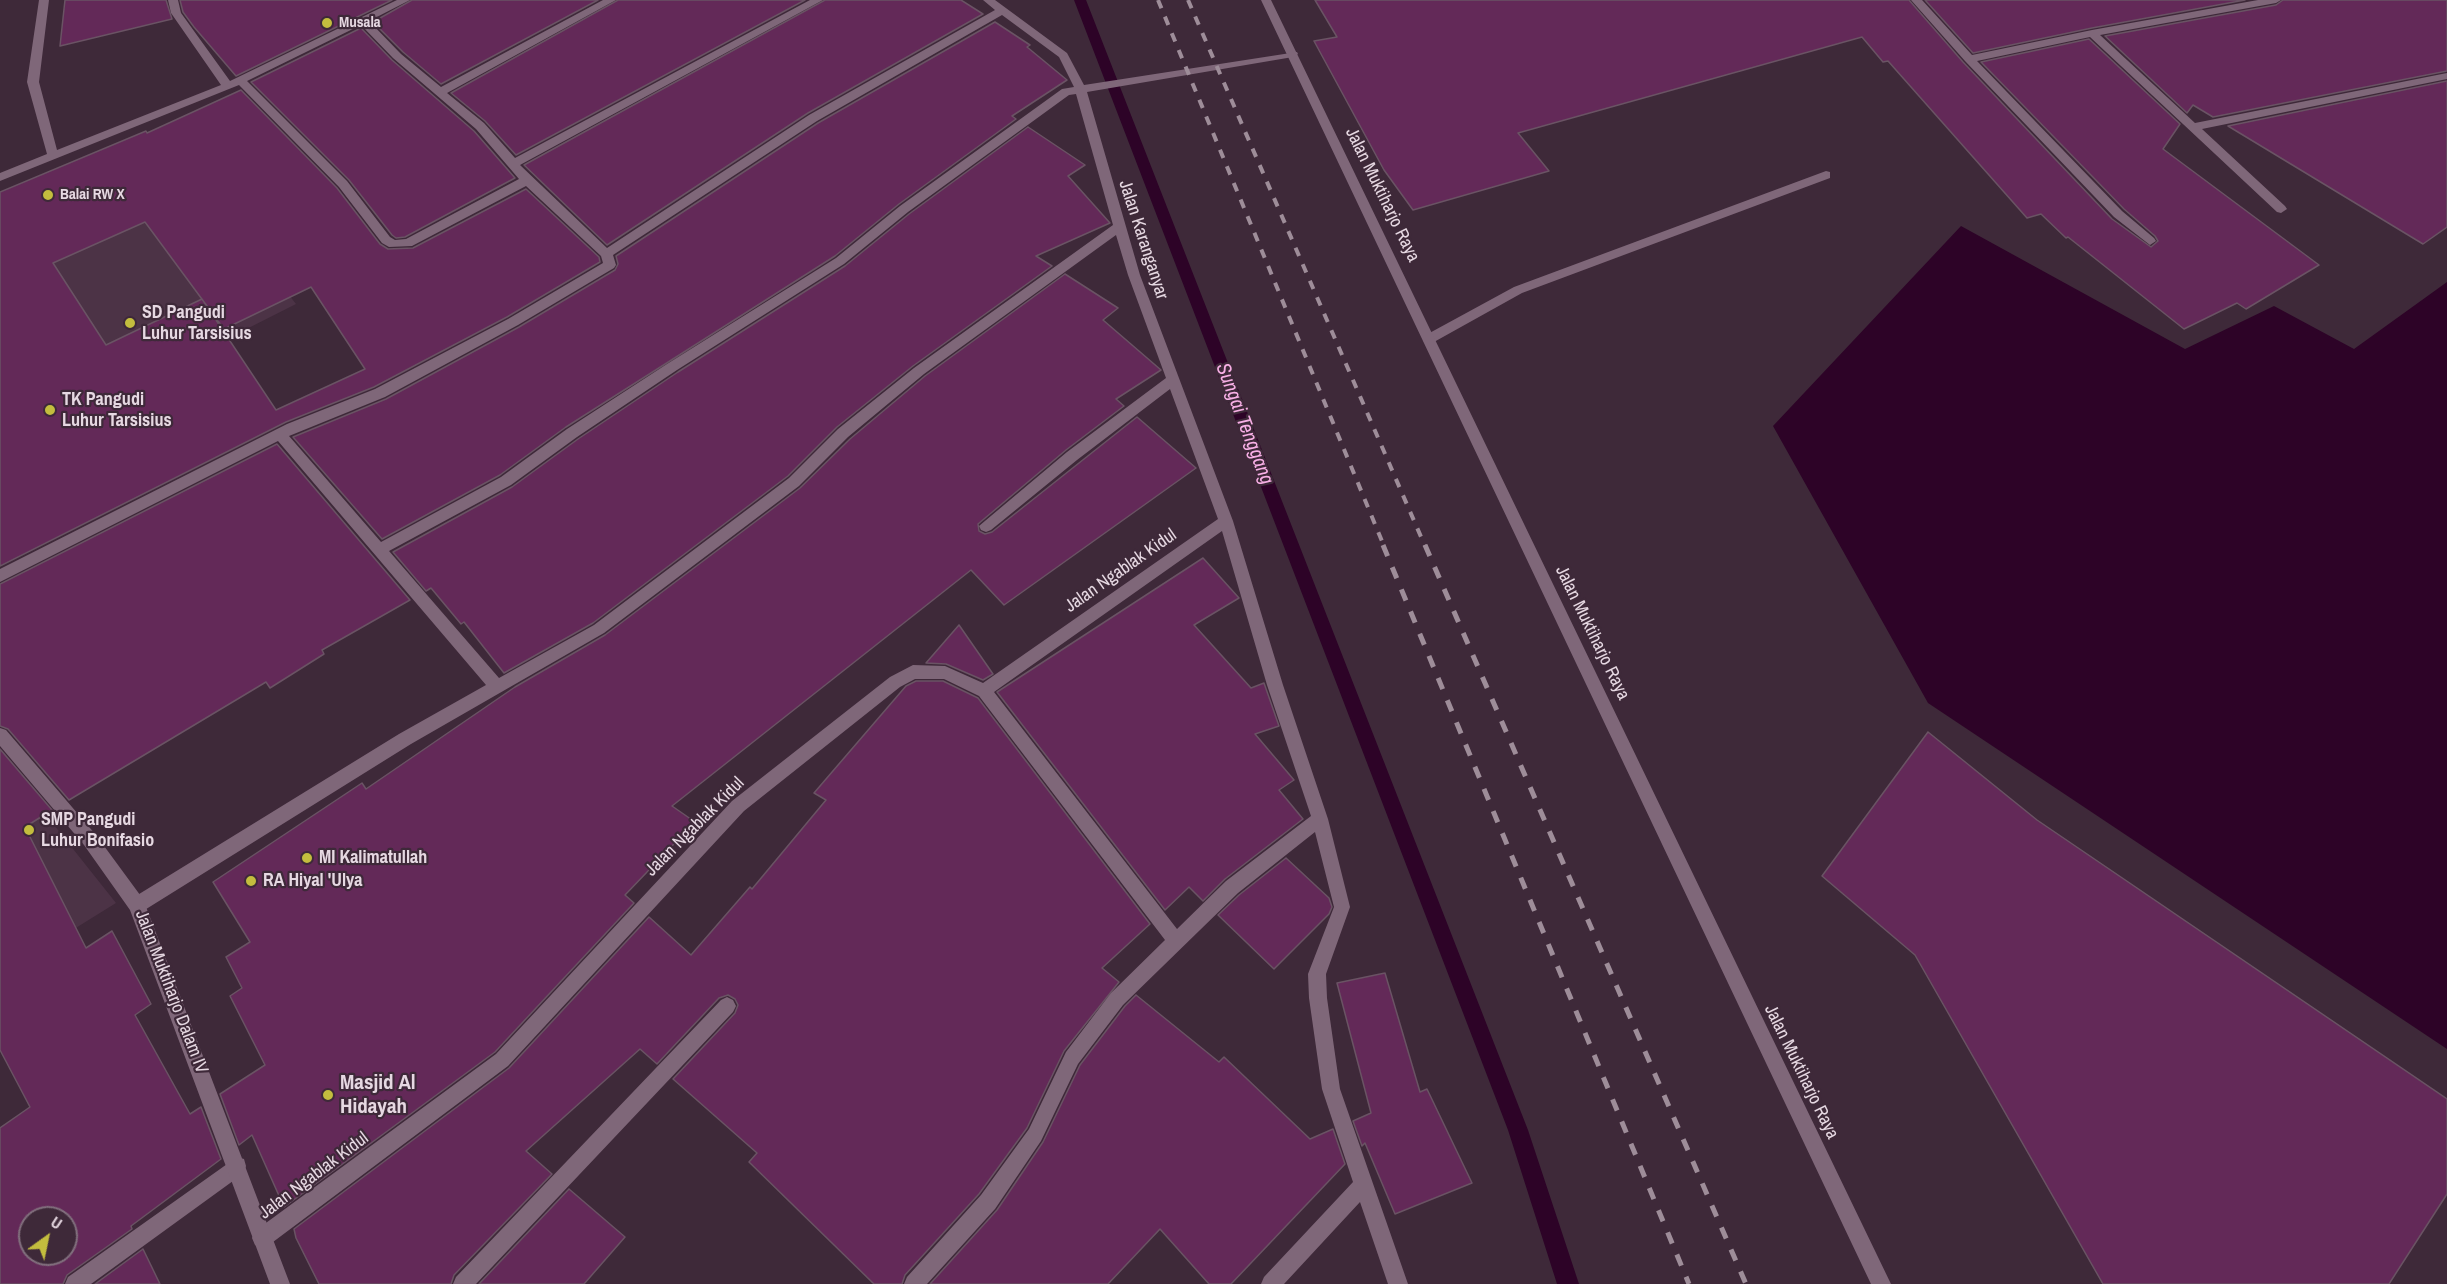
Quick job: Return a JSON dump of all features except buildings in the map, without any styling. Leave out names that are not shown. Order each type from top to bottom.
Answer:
[{"type":"street","points":[[44,0],[33,82],[53,155]]},
{"type":"street","points":[[0,177],[228,86],[405,0]]},
{"type":"street","points":[[440,92],[611,0]]},
{"type":"street","points":[[513,164],[818,0]]},
{"type":"street","name":"Jalan Karanganyar","points":[[988,0],[1063,55],[1082,88],[1134,275],[1226,521],[1275,685],[1320,819],[1342,907],[1317,974],[1318,998],[1331,1089],[1398,1284]]},
{"type":"street","name":"Jalan Muktiharjo Raya","points":[[1266,0],[1881,1284]]},
{"type":"street","points":[[1916,0],[1969,59],[2118,214],[2150,241]]},
{"type":"street","points":[[1969,59],[2092,33],[2276,0]]},
{"type":"street","points":[[177,2],[176,13],[228,86]]},
{"type":"street","points":[[606,254],[813,118],[1002,11]]},
{"type":"street","points":[[0,576],[280,435],[380,393],[513,322],[607,268],[610,261],[606,254],[527,180],[480,126],[397,56],[362,20]]},
{"type":"street","points":[[2092,33],[2281,209]]},
{"type":"street","points":[[378,550],[506,481],[572,433],[672,367],[840,261],[904,209],[1066,92],[1293,54]]},
{"type":"street","points":[[2192,127],[2447,76]]},
{"type":"street","points":[[240,80],[344,183],[386,240],[393,244],[408,243],[527,180]]},
{"type":"street","points":[[1429,339],[1518,290],[1826,175]]},
{"type":"street","points":[[137,905],[405,739],[599,629],[794,482],[843,433],[919,371],[1119,227]]},
{"type":"street","points":[[986,525],[1072,456],[1173,380]]},
{"type":"street","points":[[280,435],[497,687]]},
{"type":"street","name":"Jalan Ngablak Kidul","points":[[262,1238],[502,1060],[738,806],[895,682],[913,672],[945,673],[984,691],[1226,521]]},
{"type":"street","points":[[984,691],[1178,942]]},
{"type":"street","name":"Jalan Muktiharjo Dalam IV","points":[[0,735],[90,840],[137,905],[237,1166],[279,1284]]},
{"type":"street","points":[[914,1284],[988,1203],[1035,1135],[1072,1058],[1117,999],[1232,887],[1320,819]]},
{"type":"street","points":[[463,1284],[727,1006]]},
{"type":"street","points":[[75,1284],[237,1166]]},
{"type":"street","points":[[1271,1284],[1363,1185]]},
{"type":"shaded area","name":"SD Pangudi Luhur Tarsisius","points":[[184,161],[296,304],[106,400],[0,243]]},
{"type":"shaded area","points":[[1961,226],[2185,349],[2274,306],[2354,349],[2447,282],[2447,1049],[1928,703],[1773,426]]},
{"type":"shaded area","name":"SMP Pangudi Luhur Bonifasio","points":[[0,757],[116,903],[0,975]]},
{"type":"waterway","name":"Sungai Tenggang","points":[[1080,0],[1518,1130],[1568,1284]]},
{"type":"railway","points":[[1158,0],[1384,546]]},
{"type":"railway","points":[[1188,0],[1425,546]]},
{"type":"railway","points":[[1383,545],[1689,1284]]},
{"type":"railway","points":[[1425,545],[1746,1284]]},
{"type":"place","name":"Musala","points":[[327,23]]},
{"type":"place","name":"Balai RW X","points":[[48,195]]},
{"type":"place","name":"SD Pangudi Luhur Tarsisius","points":[[130,323]]},
{"type":"place","name":"TK Pangudi Luhur Tarsisius","points":[[50,410]]},
{"type":"place","name":"SMP Pangudi Luhur Bonifasio","points":[[29,830]]},
{"type":"place","name":"MI Kalimatullah","points":[[307,858]]},
{"type":"place","name":"RA Hiyal 'Ulya","points":[[251,881]]},
{"type":"place","name":"Masjid Al Hidayah","points":[[328,1095]]}]
